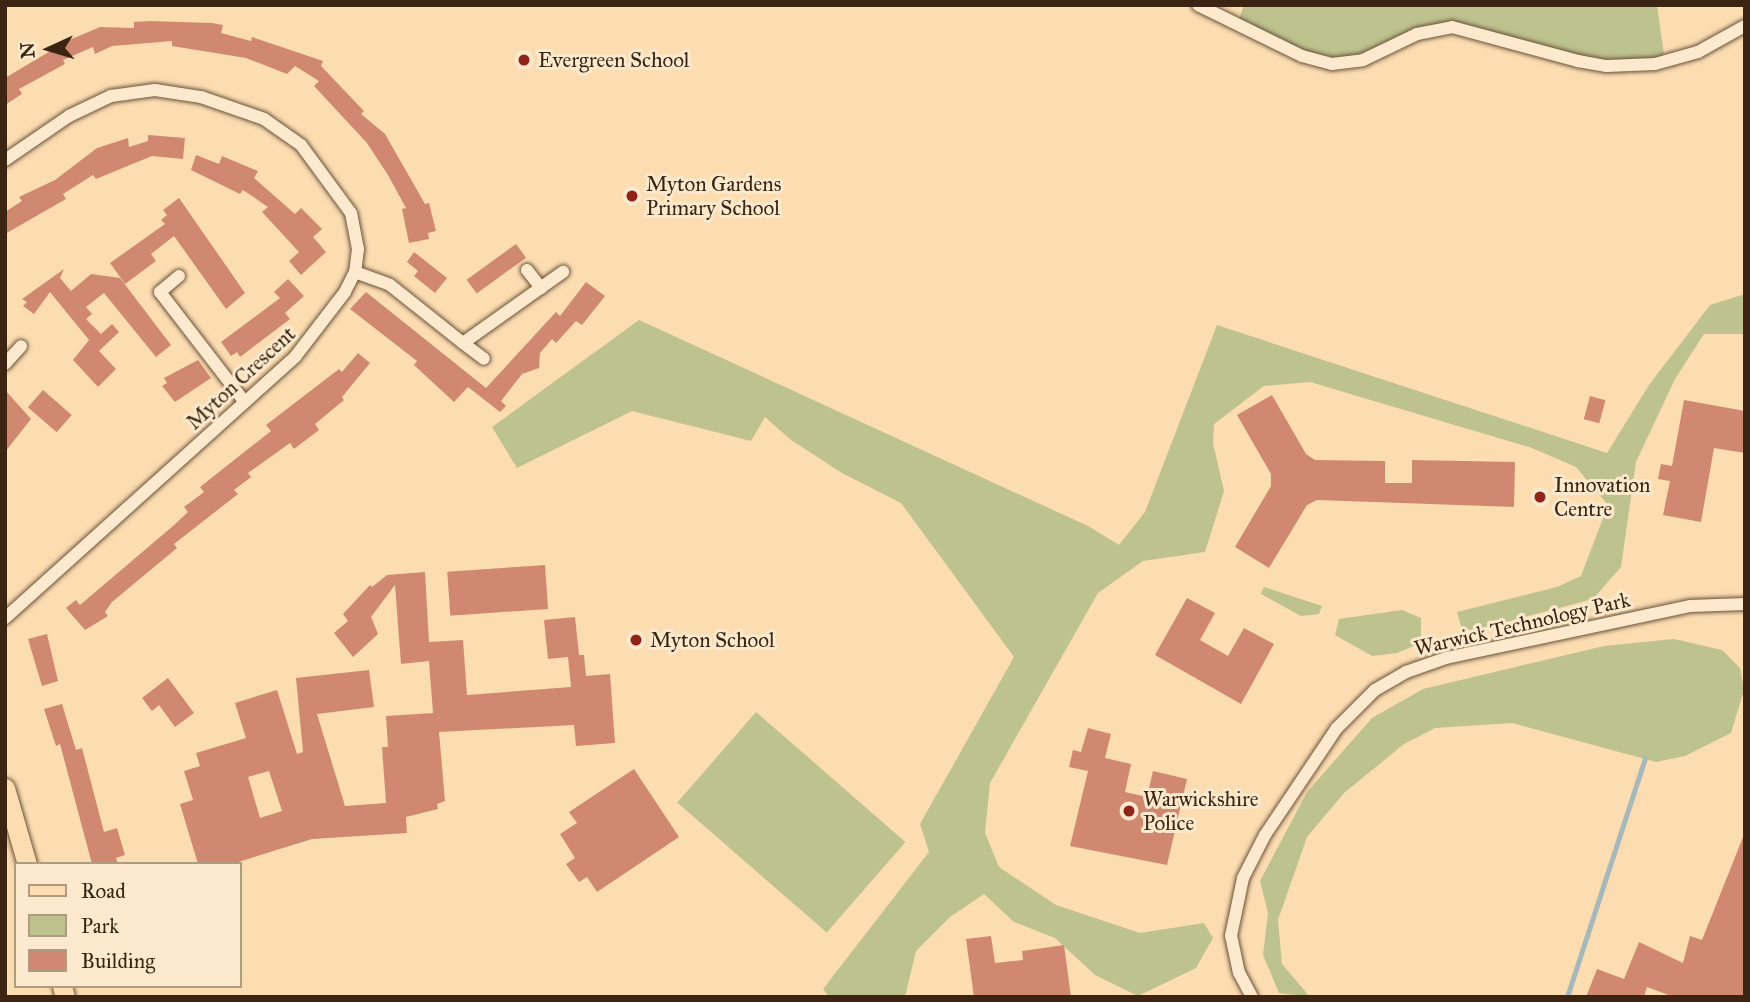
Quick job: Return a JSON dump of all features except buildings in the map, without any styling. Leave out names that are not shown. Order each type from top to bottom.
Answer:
[{"type":"main road","points":[[5,788],[26,862]]},
{"type":"street","points":[[1198,5],[1302,56],[1332,64],[1363,60],[1417,34],[1452,27],[1578,61],[1607,66],[1655,64],[1698,52],[1745,26]]},
{"type":"street","name":"Myton Crescent","points":[[5,160],[69,116],[111,96],[155,90],[226,104],[274,124],[318,163],[351,213],[358,249],[355,272],[338,305],[306,345],[5,618]]},
{"type":"street","points":[[527,270],[541,288]]},
{"type":"street","points":[[463,343],[563,271]]},
{"type":"street","points":[[355,272],[390,285],[484,359]]},
{"type":"street","points":[[179,276],[160,292],[244,401]]},
{"type":"street","points":[[5,364],[20,346]]},
{"type":"street","name":"Warwick Technology Park","points":[[1252,997],[1239,973],[1231,936],[1243,878],[1265,835],[1338,728],[1374,690],[1406,671],[1446,658],[1690,606],[1745,604]]},
{"type":"green space","points":[[1244,5],[1657,5],[1665,62],[1607,66],[1471,29],[1400,41],[1332,64],[1237,25]]},
{"type":"green space","points":[[1745,294],[1745,334],[1704,334],[1675,379],[1636,462],[1621,567],[1593,599],[1472,631],[1461,626],[1457,612],[1557,587],[1581,576],[1608,505],[1576,467],[1532,448],[1310,382],[1264,386],[1214,424],[1213,443],[1224,491],[1205,552],[1143,561],[1098,593],[990,783],[985,833],[999,867],[1056,905],[1140,933],[1204,923],[1213,938],[1196,968],[1138,996],[1095,975],[1055,938],[1014,922],[984,894],[950,917],[916,951],[905,997],[829,997],[823,989],[929,852],[920,824],[1014,657],[901,503],[842,473],[791,440],[765,417],[751,441],[632,411],[517,468],[492,427],[639,320],[1088,526],[1119,545],[1145,512],[1217,325],[1607,453],[1649,385],[1710,305]]},
{"type":"green space","points":[[1264,587],[1322,606],[1319,614],[1301,616],[1261,594]]},
{"type":"green space","points":[[1402,610],[1421,618],[1421,643],[1397,653],[1372,656],[1335,635],[1339,619]]},
{"type":"green space","points":[[1674,639],[1722,650],[1740,668],[1744,690],[1731,733],[1685,756],[1656,762],[1512,723],[1435,728],[1404,744],[1344,793],[1307,837],[1278,920],[1282,964],[1310,997],[1279,993],[1263,955],[1268,913],[1260,881],[1307,792],[1372,718],[1423,689],[1604,646]]},
{"type":"green space","points":[[756,712],[905,842],[827,932],[677,803]]},
{"type":"waterway","points":[[1567,997],[1645,758]]},
{"type":"place","name":"Evergreen School","points":[[524,60]]},
{"type":"place","name":"Myton Gardens Primary School","points":[[632,196]]},
{"type":"place","name":"Innovation Centre","points":[[1540,497]]},
{"type":"place","name":"Myton School","points":[[636,640]]},
{"type":"place","name":"Warwickshire Police","points":[[1129,811]]}]
